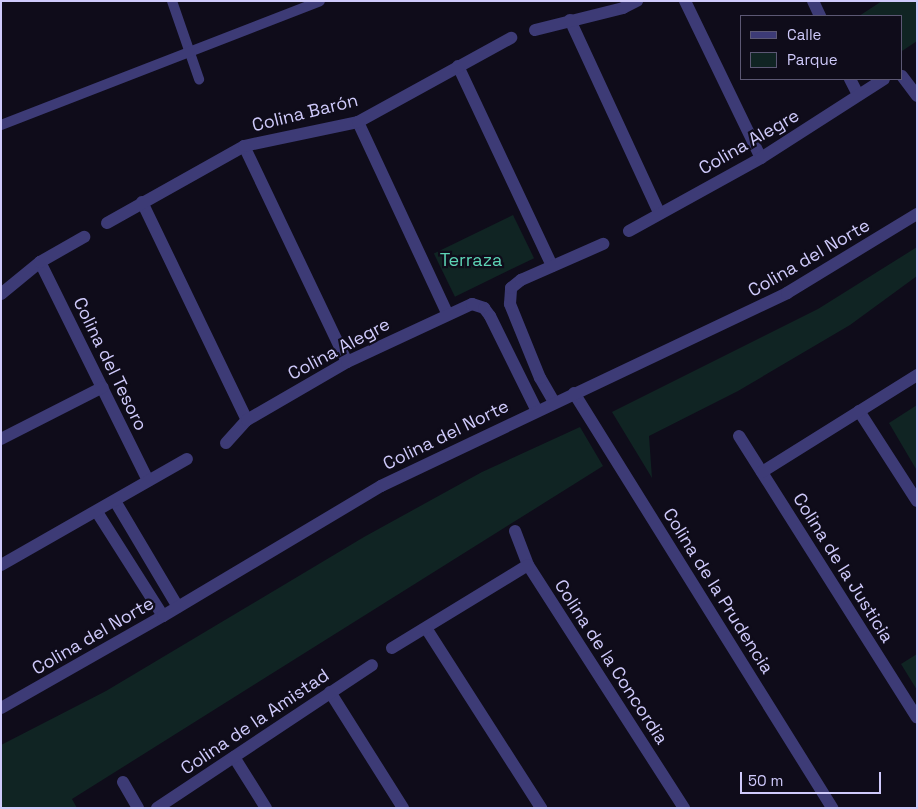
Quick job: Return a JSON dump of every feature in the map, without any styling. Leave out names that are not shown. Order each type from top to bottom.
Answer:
[{"type":"street","points":[[535,30],[623,8],[637,1]]},
{"type":"street","points":[[685,1],[761,158]]},
{"type":"street","points":[[812,1],[819,15]]},
{"type":"street","points":[[570,20],[659,213]]},
{"type":"street","name":"Colina Barón","points":[[107,223],[244,146],[358,122],[511,38]]},
{"type":"street","points":[[458,66],[552,266]]},
{"type":"street","points":[[903,77],[917,96]]},
{"type":"street","points":[[850,80],[858,96]]},
{"type":"street","name":"Colina Alegre","points":[[629,230],[761,158],[882,80]]},
{"type":"street","points":[[358,122],[447,313]]},
{"type":"street","points":[[244,146],[347,362]]},
{"type":"street","points":[[142,202],[247,420]]},
{"type":"street","name":"Colina del Norte","points":[[1,708],[163,616],[381,486],[537,410],[787,293],[917,214]]},
{"type":"street","points":[[1,294],[40,262],[84,237]]},
{"type":"street","points":[[554,402],[540,378],[510,304],[511,288],[552,266],[603,244]]},
{"type":"street","name":"Colina del Tesoro","points":[[40,262],[148,481]]},
{"type":"street","name":"Colina Alegre","points":[[226,442],[247,420],[347,362],[465,305],[478,304],[490,316],[537,410]]},
{"type":"street","points":[[762,472],[917,375]]},
{"type":"street","points":[[1,439],[103,387]]},
{"type":"street","name":"Colina de la Prudencia","points":[[574,393],[832,808]]},
{"type":"street","points":[[859,411],[917,501]]},
{"type":"street","name":"Colina de la Justicia","points":[[739,436],[917,718]]},
{"type":"street","points":[[1,565],[187,459]]},
{"type":"street","points":[[115,501],[178,607]]},
{"type":"street","points":[[97,512],[163,616]]},
{"type":"street","name":"Colina de la Concordia","points":[[515,531],[528,565],[684,808]]},
{"type":"street","points":[[392,648],[528,565]]},
{"type":"street","points":[[426,628],[542,808]]},
{"type":"street","name":"Colina de la Amistad","points":[[157,808],[372,665]]},
{"type":"street","points":[[330,692],[403,808]]},
{"type":"street","points":[[234,756],[266,808]]},
{"type":"street","points":[[123,782],[138,808]]},
{"type":"lane","points":[[172,1],[200,79]]},
{"type":"lane","points":[[1,124],[190,53],[320,1]]},
{"type":"green space","points":[[882,1],[917,1],[917,41],[903,50],[903,15],[861,15]]},
{"type":"green space","name":"Terraza","points":[[513,215],[534,258],[455,297],[434,254]]},
{"type":"green space","points":[[917,247],[917,276],[850,325],[738,391],[649,436],[652,478],[612,412],[818,309]]},
{"type":"green space","points":[[917,405],[917,469],[916,469],[889,423]]},
{"type":"green space","points":[[580,427],[603,466],[72,799],[77,808],[1,808],[1,745],[106,691],[364,537],[482,472]]},
{"type":"green space","points":[[917,654],[917,690],[901,664]]}]
